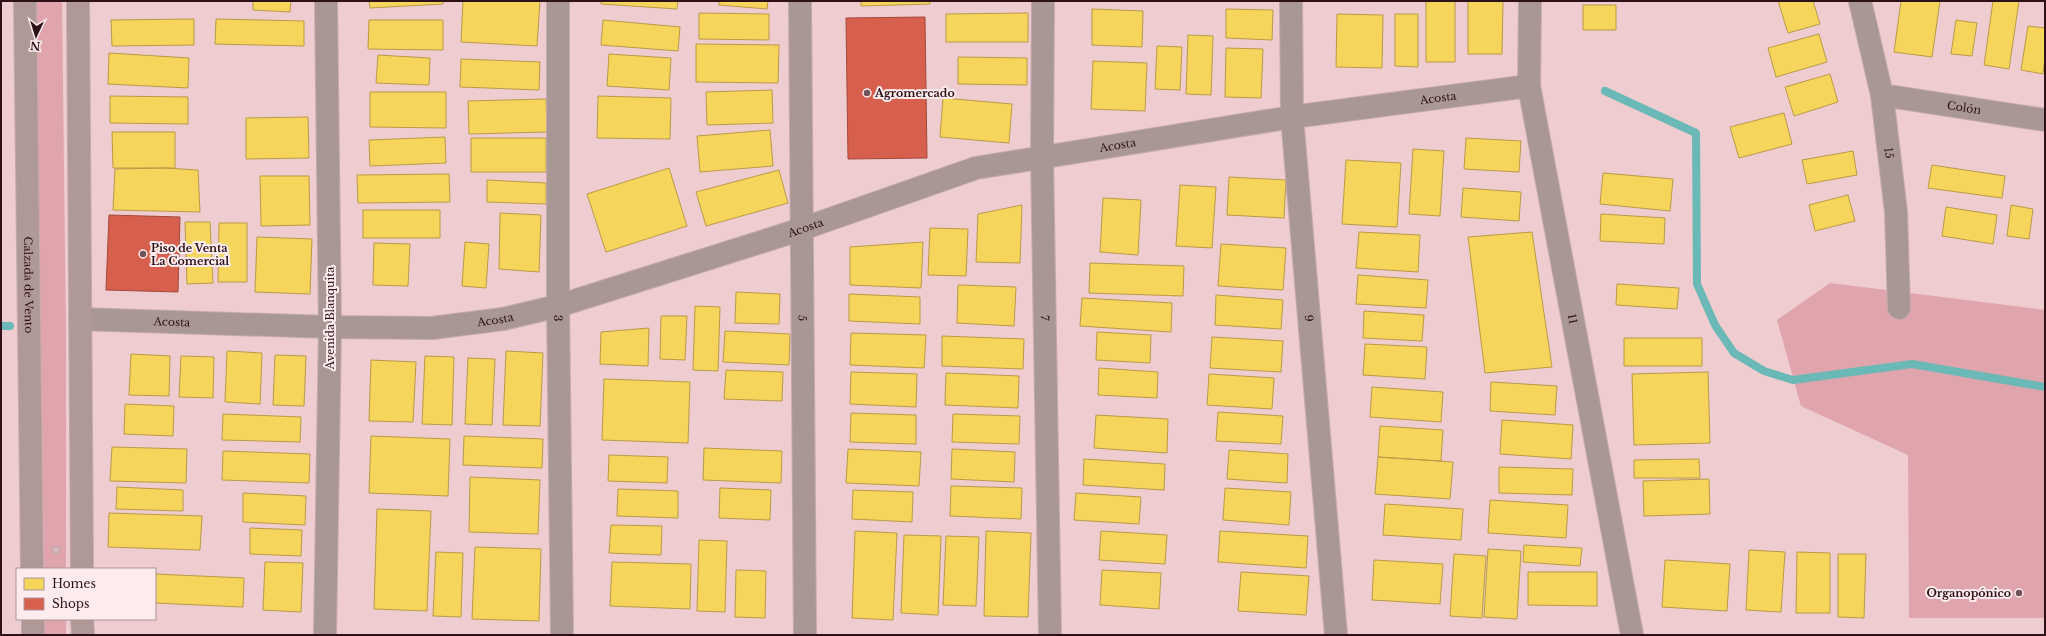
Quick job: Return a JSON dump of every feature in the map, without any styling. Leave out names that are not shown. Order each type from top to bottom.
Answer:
[{"type":"main road","name":"Calzada de Vento","points":[[25,1],[32,568]]},
{"type":"main road","points":[[78,1],[82,568]]},
{"type":"main road","points":[[33,620],[33,635]]},
{"type":"main road","points":[[82,620],[83,635]]},
{"type":"street","name":"Avenida Blanquita","points":[[325,635],[330,327],[326,1]]},
{"type":"street","name":"3","points":[[558,1],[558,306],[562,635]]},
{"type":"street","name":"5","points":[[800,1],[805,635]]},
{"type":"street","name":"7","points":[[1042,1],[1042,158],[1050,635]]},
{"type":"street","name":"9","points":[[1292,1],[1292,117],[1336,635]]},
{"type":"street","name":"11","points":[[1530,1],[1529,86],[1632,635]]},
{"type":"street","name":"15","points":[[1860,1],[1882,95],[1896,212],[1899,308]]},
{"type":"street","name":"Acosta","points":[[80,319],[330,327],[432,328],[503,319],[558,306],[802,229],[976,168],[1292,117],[1529,86]]},
{"type":"street","name":"Colón","points":[[1882,95],[2045,120]]},
{"type":"shaded area","points":[[36,1],[62,1],[66,333],[66,568],[44,568]]},
{"type":"shaded area","points":[[1830,283],[2045,310],[2045,618],[1909,618],[1908,455],[1801,406],[1777,320]]},
{"type":"shaded area","points":[[44,620],[66,620],[66,635],[45,635]]},
{"type":"building: Homes","points":[[253,1],[291,1],[290,12],[253,10]]},
{"type":"building: Homes","points":[[369,1],[443,1],[443,4],[370,8]]},
{"type":"building: Homes","points":[[463,1],[540,1],[537,46],[461,42]]},
{"type":"building: Homes","points":[[601,1],[678,1],[677,9],[601,4]]},
{"type":"building: Homes","points":[[719,1],[768,1],[767,9],[719,5]]},
{"type":"building: Homes","points":[[861,1],[930,1],[930,4],[861,6]]},
{"type":"building: Homes","points":[[1426,1],[1455,1],[1455,62],[1426,62]]},
{"type":"building: Homes","points":[[1468,1],[1503,1],[1502,54],[1468,54]]},
{"type":"building: Homes","points":[[1778,1],[1813,1],[1820,24],[1788,33]]},
{"type":"building: Homes","points":[[1901,1],[1940,1],[1932,57],[1894,52]]},
{"type":"building: Homes","points":[[1993,1],[2019,1],[2009,69],[1984,65]]},
{"type":"building: Homes","points":[[1583,5],[1616,5],[1616,30],[1583,30]]},
{"type":"building: Homes","points":[[1092,9],[1143,11],[1142,47],[1092,45]]},
{"type":"building: Homes","points":[[1226,9],[1273,10],[1272,40],[1226,38]]},
{"type":"building: Homes","points":[[699,13],[769,14],[769,40],[699,39]]},
{"type":"building: Homes","points":[[1028,13],[1028,42],[946,42],[946,14]]},
{"type":"building: Homes","points":[[1337,14],[1383,15],[1382,68],[1336,67]]},
{"type":"building: Homes","points":[[1395,14],[1418,14],[1418,67],[1395,66]]},
{"type":"building: Homes","points":[[194,19],[194,45],[112,46],[111,20]]},
{"type":"building: Homes","points":[[216,19],[304,21],[304,46],[215,44]]},
{"type":"building: Homes","points":[[369,20],[443,20],[443,50],[368,49]]},
{"type":"building: Homes","points":[[603,20],[680,27],[678,51],[601,45]]},
{"type":"building: Homes","points":[[1956,20],[1977,23],[1972,56],[1951,54]]},
{"type":"building: Homes","points":[[2028,26],[2045,28],[2045,57],[2043,74],[2021,70]]},
{"type":"building: Homes","points":[[1819,34],[1827,62],[1776,77],[1768,48]]},
{"type":"building: Homes","points":[[1188,35],[1213,36],[1211,95],[1186,94]]},
{"type":"building: Homes","points":[[696,44],[779,45],[778,83],[696,82]]},
{"type":"building: Homes","points":[[1157,46],[1182,47],[1180,90],[1155,89]]},
{"type":"building: Homes","points":[[1226,48],[1263,49],[1261,98],[1225,97]]},
{"type":"building: Homes","points":[[109,53],[189,58],[188,88],[108,84]]},
{"type":"building: Homes","points":[[609,54],[671,58],[669,90],[607,86]]},
{"type":"building: Homes","points":[[378,55],[430,58],[429,85],[376,83]]},
{"type":"building: Homes","points":[[958,57],[1027,58],[1027,85],[958,84]]},
{"type":"building: Homes","points":[[461,59],[540,62],[539,90],[460,87]]},
{"type":"building: Homes","points":[[1093,61],[1147,63],[1145,111],[1091,109]]},
{"type":"building: Homes","points":[[1830,74],[1838,102],[1794,116],[1785,87]]},
{"type":"building: Homes","points":[[772,90],[773,123],[707,125],[706,92]]},
{"type":"building: Homes","points":[[370,92],[446,92],[446,128],[370,127]]},
{"type":"building: Homes","points":[[110,96],[188,97],[188,124],[110,123]]},
{"type":"building: Homes","points":[[598,96],[671,98],[670,139],[597,138]]},
{"type":"building: Homes","points":[[943,98],[1012,104],[1009,143],[940,137]]},
{"type":"building: Homes","points":[[546,99],[547,132],[469,134],[468,101]]},
{"type":"building: Homes","points":[[1784,113],[1792,144],[1739,158],[1730,127]]},
{"type":"building: Homes","points":[[308,117],[309,158],[246,159],[246,118]]},
{"type":"building: Homes","points":[[770,130],[773,166],[700,172],[697,136]]},
{"type":"building: Homes","points":[[112,132],[175,132],[175,168],[113,168]]},
{"type":"building: Homes","points":[[445,137],[446,163],[370,166],[369,140]]},
{"type":"building: Homes","points":[[471,138],[546,138],[546,172],[471,172]]},
{"type":"building: Homes","points":[[1466,138],[1521,141],[1519,172],[1464,169]]},
{"type":"building: Homes","points":[[1413,149],[1444,151],[1440,216],[1409,214]]},
{"type":"building: Homes","points":[[1853,151],[1857,175],[1807,184],[1802,160]]},
{"type":"building: Homes","points":[[1346,160],[1401,163],[1397,227],[1342,224]]},
{"type":"building: Homes","points":[[1932,165],[2005,176],[2002,198],[1928,188]]},
{"type":"building: Homes","points":[[164,168],[198,170],[200,212],[113,210],[115,169]]},
{"type":"building: Homes","points":[[669,168],[687,226],[606,252],[587,194]]},
{"type":"building: Homes","points":[[779,170],[788,203],[706,226],[696,192]]},
{"type":"building: Homes","points":[[1603,173],[1673,179],[1670,211],[1600,204]]},
{"type":"building: Homes","points":[[449,174],[450,202],[358,203],[357,175]]},
{"type":"building: Homes","points":[[260,176],[309,176],[310,225],[261,226]]},
{"type":"building: Homes","points":[[1229,177],[1286,180],[1284,218],[1227,215]]},
{"type":"building: Homes","points":[[487,180],[546,183],[546,204],[487,202]]},
{"type":"building: Homes","points":[[1180,185],[1216,187],[1212,248],[1176,246]]},
{"type":"building: Homes","points":[[1463,188],[1521,192],[1519,221],[1461,217]]},
{"type":"building: Homes","points":[[1848,195],[1855,221],[1815,231],[1809,205]]},
{"type":"building: Homes","points":[[1103,198],[1141,200],[1138,255],[1100,252]]},
{"type":"building: Homes","points":[[1022,205],[1020,263],[976,262],[978,214]]},
{"type":"building: Homes","points":[[2011,205],[2033,209],[2029,239],[2007,236]]},
{"type":"building: Homes","points":[[1946,207],[1997,215],[1993,244],[1942,236]]},
{"type":"building: Homes","points":[[363,210],[440,210],[440,238],[363,238]]},
{"type":"building: Homes","points":[[500,213],[541,215],[539,272],[499,269]]},
{"type":"building: Homes","points":[[1601,214],[1665,218],[1664,244],[1600,241]]},
{"type":"building: Homes","points":[[185,222],[210,222],[213,283],[187,284]]},
{"type":"building: Homes","points":[[219,223],[247,223],[247,282],[218,282]]},
{"type":"building: Homes","points":[[930,228],[968,229],[966,276],[928,275]]},
{"type":"building: Homes","points":[[1359,232],[1420,235],[1418,272],[1356,268]]},
{"type":"building: Homes","points":[[1532,232],[1552,367],[1485,373],[1468,237]]},
{"type":"building: Homes","points":[[257,237],[312,239],[310,294],[255,292]]},
{"type":"building: Homes","points":[[465,242],[489,244],[486,288],[462,286]]},
{"type":"building: Homes","points":[[923,242],[921,288],[850,285],[850,247]]},
{"type":"building: Homes","points":[[374,243],[410,244],[408,286],[373,285]]},
{"type":"building: Homes","points":[[1221,244],[1286,248],[1283,290],[1218,286]]},
{"type":"building: Homes","points":[[1090,263],[1184,266],[1183,296],[1089,293]]},
{"type":"building: Homes","points":[[1358,275],[1428,280],[1426,308],[1356,304]]},
{"type":"building: Homes","points":[[1617,284],[1679,288],[1677,309],[1616,305]]},
{"type":"building: Homes","points":[[958,285],[1016,287],[1014,326],[957,323]]},
{"type":"building: Homes","points":[[736,292],[780,294],[779,324],[735,323]]},
{"type":"building: Homes","points":[[849,294],[920,297],[920,324],[849,321]]},
{"type":"building: Homes","points":[[1216,295],[1283,300],[1281,329],[1215,325]]},
{"type":"building: Homes","points":[[1082,298],[1172,303],[1171,332],[1080,326]]},
{"type":"building: Homes","points":[[695,306],[720,307],[718,371],[693,370]]},
{"type":"building: Homes","points":[[1364,311],[1424,315],[1422,341],[1363,338]]},
{"type":"building: Homes","points":[[661,316],[687,316],[685,360],[660,359]]},
{"type":"building: Homes","points":[[649,328],[648,366],[600,364],[601,332]]},
{"type":"building: Homes","points":[[725,331],[790,334],[789,365],[723,362]]},
{"type":"building: Homes","points":[[1097,332],[1151,335],[1150,363],[1096,360]]},
{"type":"building: Homes","points":[[851,333],[926,335],[924,368],[850,365]]},
{"type":"building: Homes","points":[[942,336],[1024,339],[1023,369],[942,366]]},
{"type":"building: Homes","points":[[1212,337],[1283,341],[1281,372],[1210,368]]},
{"type":"building: Homes","points":[[1624,338],[1702,338],[1702,366],[1624,366]]},
{"type":"building: Homes","points":[[1365,344],[1427,347],[1425,379],[1363,375]]},
{"type":"building: Homes","points":[[227,351],[262,353],[260,404],[225,402]]},
{"type":"building: Homes","points":[[506,351],[543,353],[540,426],[503,425]]},
{"type":"building: Homes","points":[[131,354],[170,356],[169,396],[129,395]]},
{"type":"building: Homes","points":[[275,355],[306,356],[304,406],[273,405]]},
{"type":"building: Homes","points":[[181,356],[214,357],[213,398],[179,397]]},
{"type":"building: Homes","points":[[425,356],[454,357],[452,425],[422,424]]},
{"type":"building: Homes","points":[[468,358],[495,359],[492,425],[465,424]]},
{"type":"building: Homes","points":[[371,360],[416,362],[413,422],[369,421]]},
{"type":"building: Homes","points":[[1099,368],[1158,372],[1157,398],[1098,395]]},
{"type":"building: Homes","points":[[726,370],[783,372],[782,401],[724,399]]},
{"type":"building: Homes","points":[[851,372],[917,374],[916,407],[850,404]]},
{"type":"building: Homes","points":[[1708,372],[1710,443],[1634,445],[1632,374]]},
{"type":"building: Homes","points":[[946,373],[1019,376],[1018,408],[945,405]]},
{"type":"building: Homes","points":[[1209,374],[1274,378],[1272,409],[1207,405]]},
{"type":"building: Homes","points":[[604,379],[690,382],[688,443],[602,440]]},
{"type":"building: Homes","points":[[1491,382],[1557,386],[1555,415],[1490,411]]},
{"type":"building: Homes","points":[[1372,387],[1443,392],[1441,422],[1370,417]]},
{"type":"building: Homes","points":[[125,404],[174,406],[173,436],[124,434]]},
{"type":"building: Homes","points":[[1218,412],[1283,416],[1281,444],[1216,441]]},
{"type":"building: Homes","points":[[851,413],[916,415],[916,444],[850,442]]},
{"type":"building: Homes","points":[[223,414],[301,417],[300,442],[222,440]]},
{"type":"building: Homes","points":[[953,414],[1020,416],[1019,444],[952,442]]},
{"type":"building: Homes","points":[[1096,415],[1168,419],[1167,453],[1094,448]]},
{"type":"building: Homes","points":[[1502,420],[1573,425],[1571,459],[1500,454]]},
{"type":"building: Homes","points":[[1380,426],[1443,430],[1441,461],[1378,457]]},
{"type":"building: Homes","points":[[371,436],[450,439],[448,496],[369,493]]},
{"type":"building: Homes","points":[[464,436],[543,439],[542,468],[463,465]]},
{"type":"building: Homes","points":[[112,447],[187,449],[186,483],[110,481]]},
{"type":"building: Homes","points":[[704,448],[782,451],[781,483],[703,480]]},
{"type":"building: Homes","points":[[848,449],[921,452],[919,486],[846,483]]},
{"type":"building: Homes","points":[[952,449],[1015,452],[1014,482],[951,479]]},
{"type":"building: Homes","points":[[1229,450],[1288,454],[1287,483],[1227,479]]},
{"type":"building: Homes","points":[[223,451],[310,454],[309,483],[222,480]]},
{"type":"building: Homes","points":[[609,455],[668,457],[667,483],[608,481]]},
{"type":"building: Homes","points":[[1378,457],[1453,462],[1450,499],[1375,494]]},
{"type":"building: Homes","points":[[1084,459],[1165,464],[1164,490],[1083,485]]},
{"type":"building: Homes","points":[[1699,459],[1700,478],[1634,478],[1634,460]]},
{"type":"building: Homes","points":[[1499,467],[1573,469],[1572,495],[1499,493]]},
{"type":"building: Homes","points":[[470,477],[540,480],[538,534],[469,532]]},
{"type":"building: Homes","points":[[1709,479],[1710,514],[1644,516],[1643,481]]},
{"type":"building: Homes","points":[[951,486],[1022,488],[1021,519],[950,516]]},
{"type":"building: Homes","points":[[117,487],[183,490],[183,511],[116,509]]},
{"type":"building: Homes","points":[[720,488],[771,490],[770,520],[719,518]]},
{"type":"building: Homes","points":[[1225,488],[1291,492],[1289,525],[1223,520]]},
{"type":"building: Homes","points":[[618,489],[678,491],[678,518],[617,516]]},
{"type":"building: Homes","points":[[853,490],[913,492],[912,522],[852,519]]},
{"type":"building: Homes","points":[[243,493],[306,496],[305,525],[243,522]]},
{"type":"building: Homes","points":[[1076,493],[1141,497],[1139,524],[1074,520]]},
{"type":"building: Homes","points":[[1490,500],[1568,505],[1566,538],[1488,533]]},
{"type":"building: Homes","points":[[1385,504],[1463,509],[1461,540],[1383,535]]},
{"type":"building: Homes","points":[[377,509],[431,511],[427,611],[374,609]]},
{"type":"building: Homes","points":[[109,513],[202,516],[200,550],[108,547]]},
{"type":"building: Homes","points":[[611,525],[662,526],[661,555],[609,553]]},
{"type":"building: Homes","points":[[250,528],[302,530],[301,556],[250,554]]},
{"type":"building: Homes","points":[[855,531],[897,533],[893,620],[852,618]]},
{"type":"building: Homes","points":[[986,531],[1031,533],[1028,617],[984,616]]},
{"type":"building: Homes","points":[[1101,531],[1167,535],[1165,564],[1099,560]]},
{"type":"building: Homes","points":[[1220,531],[1308,536],[1306,568],[1218,562]]},
{"type":"building: Homes","points":[[904,535],[941,536],[938,615],[901,613]]},
{"type":"building: Homes","points":[[946,536],[979,537],[976,606],[943,605]]},
{"type":"building: Homes","points":[[699,540],[727,541],[725,612],[697,611]]},
{"type":"building: Homes","points":[[1524,545],[1582,548],[1580,566],[1523,562]]},
{"type":"building: Homes","points":[[475,547],[541,549],[539,621],[472,619]]},
{"type":"building: Homes","points":[[1488,549],[1521,551],[1517,619],[1484,617]]},
{"type":"building: Homes","points":[[1749,550],[1785,552],[1781,612],[1746,610]]},
{"type":"building: Homes","points":[[436,552],[463,553],[461,617],[433,616]]},
{"type":"building: Homes","points":[[1797,552],[1830,553],[1830,613],[1796,613]]},
{"type":"building: Homes","points":[[1454,554],[1486,556],[1482,618],[1450,616]]},
{"type":"building: Homes","points":[[1838,554],[1866,554],[1864,618],[1838,617]]},
{"type":"building: Homes","points":[[1374,560],[1443,564],[1440,604],[1372,600]]},
{"type":"building: Homes","points":[[1665,560],[1730,564],[1727,611],[1662,607]]},
{"type":"building: Homes","points":[[265,562],[303,563],[301,612],[263,610]]},
{"type":"building: Homes","points":[[612,562],[691,564],[690,609],[610,606]]},
{"type":"building: Homes","points":[[736,570],[766,571],[765,618],[735,617]]},
{"type":"building: Homes","points":[[1102,570],[1161,573],[1159,609],[1100,605]]},
{"type":"building: Homes","points":[[1241,572],[1309,576],[1306,615],[1238,611]]},
{"type":"building: Homes","points":[[1528,572],[1597,572],[1597,606],[1528,605]]},
{"type":"building: Homes","points":[[156,574],[244,578],[243,607],[156,603]]},
{"type":"building: Shops","points":[[925,17],[927,158],[848,159],[846,18]]},
{"type":"building: Shops","name":"Piso de Venta La Comercial","points":[[109,215],[180,217],[178,292],[106,290]]},
{"type":"building: Other","points":[[56,546],[59,547],[59,553],[56,554],[53,553],[52,550],[53,547]]},
{"type":"waterway","points":[[1605,91],[1696,133],[1697,284],[1715,325],[1734,353],[1764,371],[1793,380],[1912,364],[2045,387]]},
{"type":"waterway","points":[[1,326],[10,326]]},
{"type":"place","name":"Agromercado","points":[[867,93]]},
{"type":"place","name":"Piso de Venta La Comercial","points":[[143,254]]},
{"type":"place","name":"Organopónico","points":[[2019,593]]}]
